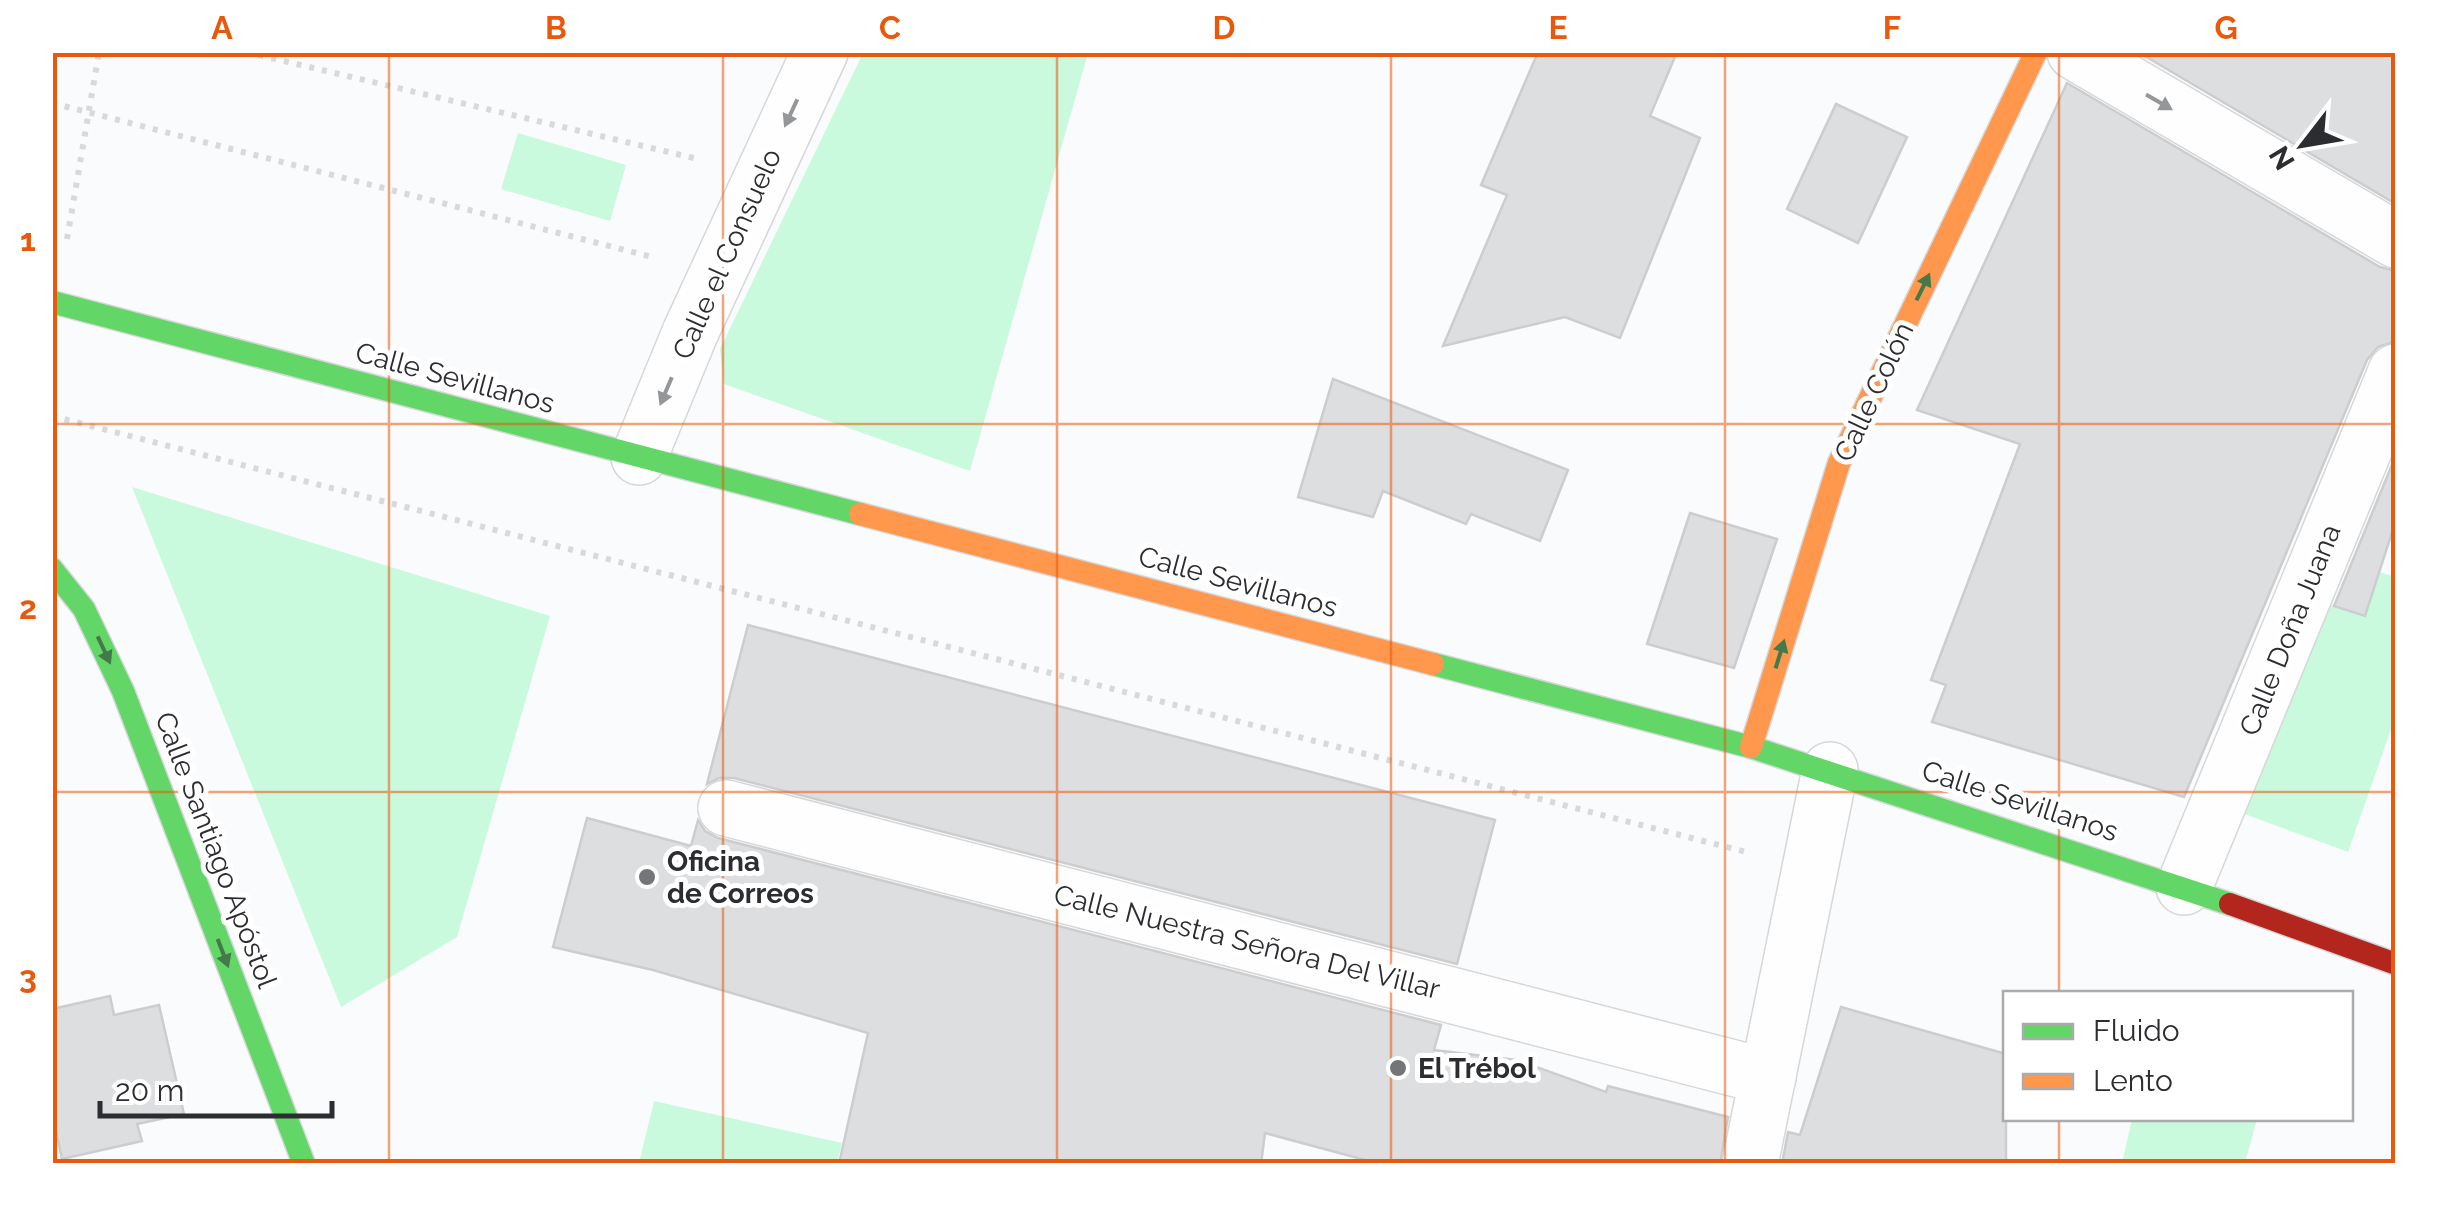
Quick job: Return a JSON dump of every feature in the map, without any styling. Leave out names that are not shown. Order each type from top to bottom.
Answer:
[{"type":"main road","name":"Calle Colón","points":[[1751,747],[1839,463],[2036,52]]},
{"type":"main road","name":"Calle Sevillanos","points":[[54,303],[1751,747],[2184,887],[2396,964]]},
{"type":"main road","name":"Calle Santiago Apóstol","points":[[52,569],[64,578],[92,625],[123,691],[304,1164]]},
{"type":"street","name":"Calle el Consuelo","points":[[638,457],[820,52]]},
{"type":"street","points":[[2074,52],[2396,240]]},
{"type":"street","name":"Calle Doña Juana","points":[[2184,887],[2396,372]]},
{"type":"street","points":[[1750,1164],[1830,770]]},
{"type":"street","name":"Calle Nuestra Señora Del Villar","points":[[726,808],[1768,1077]]},
{"type":"path","points":[[54,303],[99,52]]},
{"type":"path","points":[[246,52],[762,174]]},
{"type":"path","points":[[52,103],[717,274]]},
{"type":"path","points":[[52,416],[1810,868]]},
{"type":"green space","points":[[863,53],[1088,53],[970,471],[724,384],[720,349]]},
{"type":"green space","points":[[518,133],[626,165],[610,221],[501,189]]},
{"type":"green space","points":[[132,487],[550,616],[457,937],[341,1007]]},
{"type":"green space","points":[[2379,572],[2395,577],[2395,718],[2348,852],[2234,810],[2318,601],[2365,616]]},
{"type":"green space","points":[[654,1101],[842,1143],[837,1163],[639,1163]]},
{"type":"green space","points":[[2131,1121],[2256,1121],[2245,1163],[2122,1163]]},
{"type":"building","points":[[1538,52],[1677,52],[1650,116],[1700,138],[1620,338],[1565,317],[1443,346],[1507,195],[1481,185]]},
{"type":"building","points":[[2138,52],[2396,52],[2396,204]]},
{"type":"building","points":[[2067,83],[2380,267],[2396,271],[2396,341],[2378,347],[2367,360],[2184,797],[1932,722],[1946,685],[1931,680],[2020,444],[1917,410]]},
{"type":"building","points":[[1836,104],[1907,137],[1858,243],[1787,209]]},
{"type":"building","points":[[1333,379],[1568,470],[1540,541],[1471,514],[1466,524],[1383,491],[1373,517],[1298,497]]},
{"type":"building","points":[[2396,455],[2396,520],[2365,616],[2334,606]]},
{"type":"building","points":[[1690,513],[1777,539],[1734,668],[1647,644]]},
{"type":"building","points":[[748,625],[1495,820],[1457,964],[734,778],[719,778],[707,784]]},
{"type":"building","points":[[587,818],[691,846],[698,820],[705,831],[718,838],[1441,1025],[1434,1050],[1517,1060],[1606,1092],[1608,1086],[1728,1117],[1720,1164],[1380,1164],[1265,1133],[1261,1164],[839,1164],[868,1033],[653,970],[553,947]]},
{"type":"building","points":[[110,996],[114,1015],[159,1005],[184,1114],[137,1124],[142,1141],[62,1159],[52,1112],[52,1009]]},
{"type":"building","points":[[1841,1007],[2003,1053],[2006,1164],[1782,1164],[1788,1132],[1800,1135]]},
{"type":"traffic: fast","points":[[52,302],[860,514]]},
{"type":"traffic: fast","points":[[52,569],[84,609],[123,691],[304,1164]]},
{"type":"traffic: fast","points":[[1433,664],[1751,747],[2230,904]]},
{"type":"traffic: slow","points":[[1751,747],[1839,463],[2036,52]]},
{"type":"traffic: slow","points":[[860,514],[1433,664]]},
{"type":"traffic: jam","points":[[2230,904],[2396,964]]},
{"type":"place","name":"Oficina de Correos","points":[[647,877]]},
{"type":"place","name":"El Trébol","points":[[1398,1068]]}]
